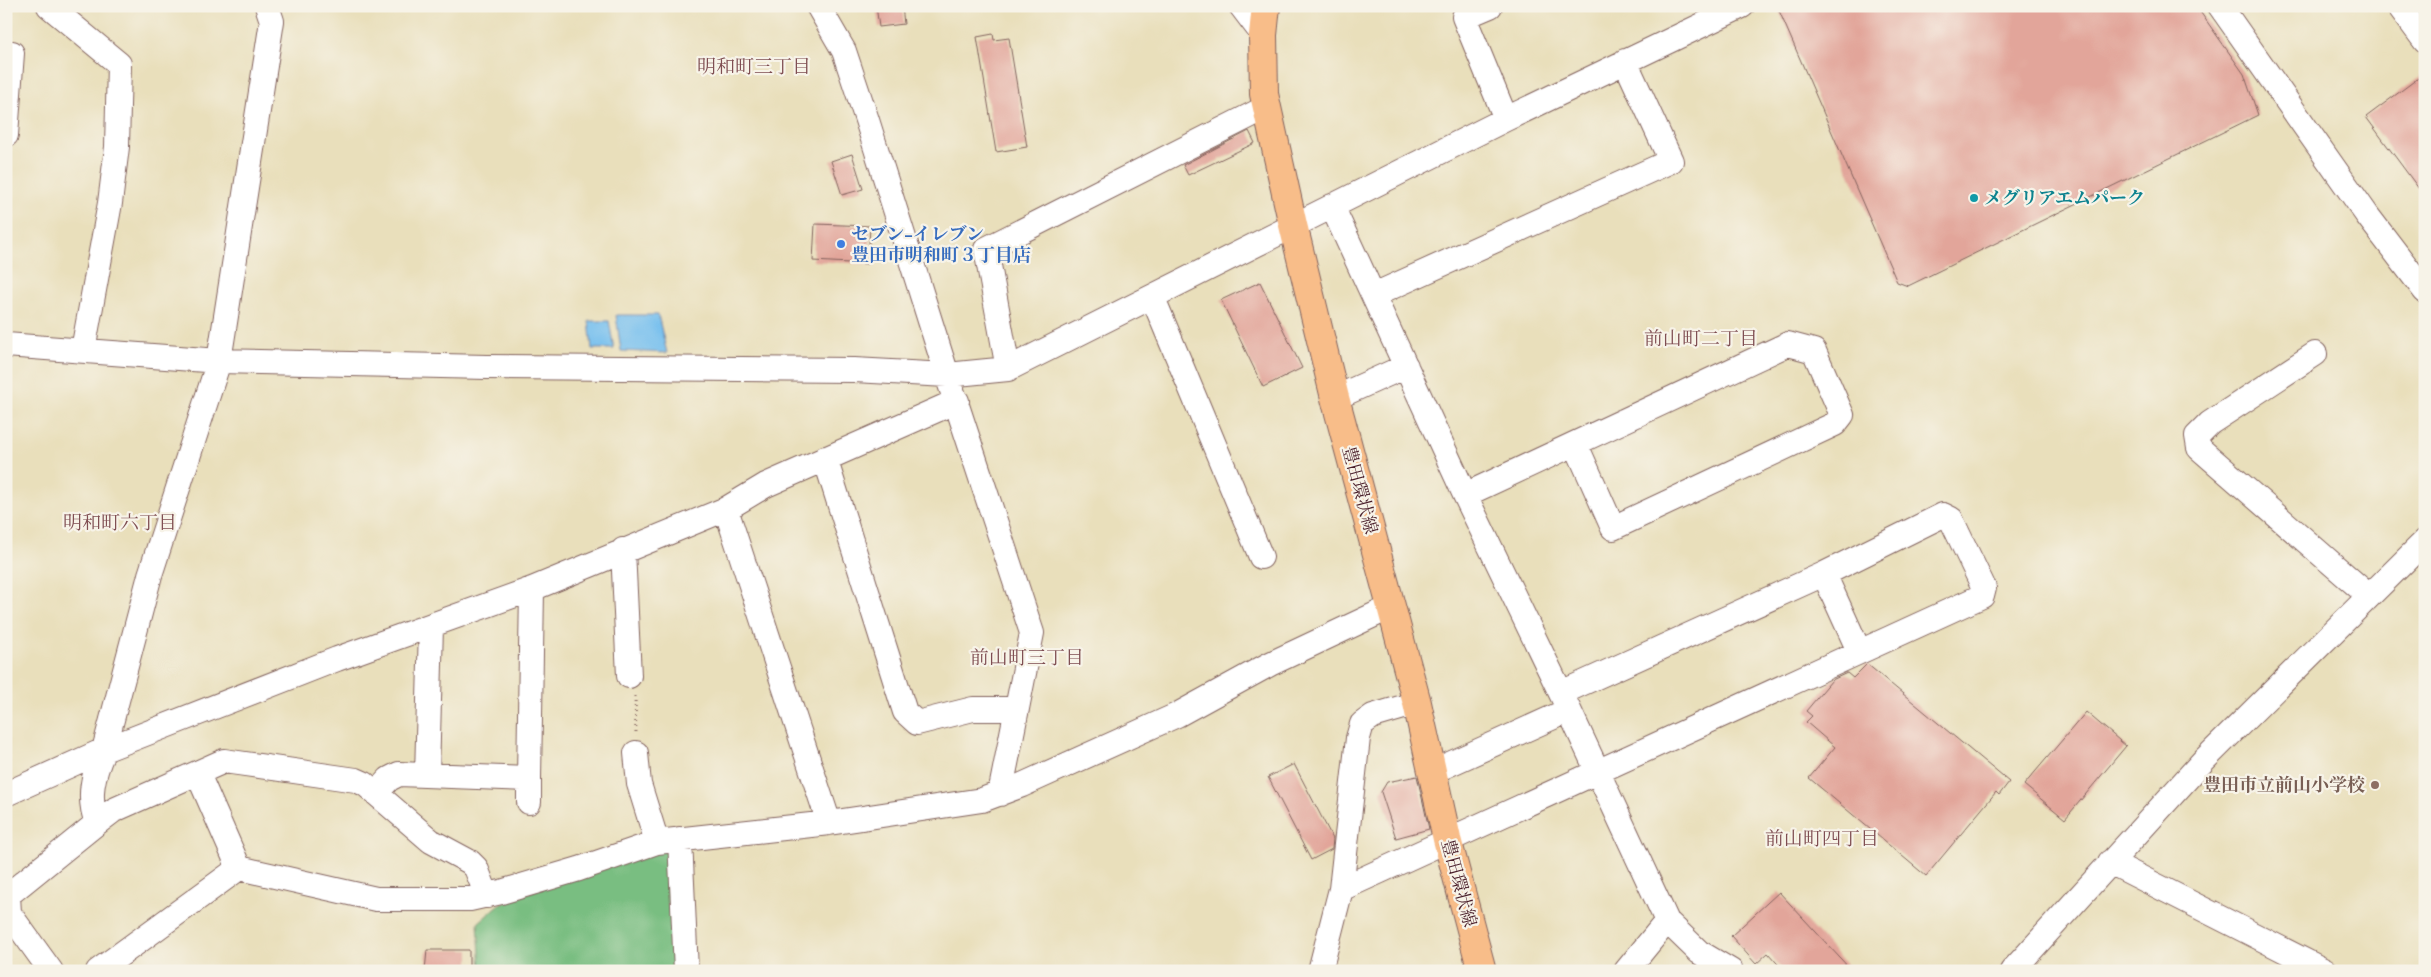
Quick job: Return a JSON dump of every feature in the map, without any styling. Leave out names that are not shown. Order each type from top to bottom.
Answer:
[{"type":"main road","name":"豊田環状線","points":[[1266,6],[1262,35],[1264,94],[1293,225],[1335,398],[1417,703],[1447,839],[1482,971]]},
{"type":"street","points":[[97,823],[91,808],[94,771],[104,750],[150,575],[218,361],[272,21],[267,6]]},
{"type":"street","points":[[818,6],[844,51],[868,120],[947,375],[1032,633],[1000,794]]},
{"type":"street","points":[[1241,6],[1262,35]]},
{"type":"street","points":[[1490,6],[1464,17],[1506,118]]},
{"type":"street","points":[[6,345],[218,361],[487,367],[854,370],[947,375],[1008,369],[1153,298],[1506,118],[1742,6]]},
{"type":"street","points":[[2220,6],[2367,215],[2425,292]]},
{"type":"street","points":[[2399,6],[2425,41]]},
{"type":"street","points":[[54,8],[119,64],[117,147],[83,350]]},
{"type":"street","points":[[6,135],[12,53]]},
{"type":"street","points":[[1374,295],[1671,161],[1625,61]]},
{"type":"street","points":[[1008,369],[986,249],[1267,107]]},
{"type":"street","points":[[1332,206],[1465,495],[1598,770],[1667,921],[1699,952],[1731,971]]},
{"type":"street","points":[[1153,298],[1261,557]]},
{"type":"street","points":[[1465,495],[1576,445],[1788,344],[1814,351],[1842,415],[1835,424],[1613,528],[1576,445]]},
{"type":"street","points":[[2315,354],[2210,423],[2197,436],[2199,448],[2369,596]]},
{"type":"street","points":[[1335,398],[1406,366]]},
{"type":"street","points":[[6,794],[104,750],[337,659],[532,588],[726,509],[766,485],[957,401]]},
{"type":"street","points":[[825,458],[905,712],[917,724],[973,710],[1017,709]]},
{"type":"street","points":[[726,509],[829,823]]},
{"type":"street","points":[[1341,889],[1982,596],[1984,588],[1951,519],[1943,515],[1565,701],[1432,772]]},
{"type":"street","points":[[2012,971],[2204,760],[2425,541]]},
{"type":"street","points":[[623,550],[629,676]]},
{"type":"street","points":[[1824,574],[1859,651]]},
{"type":"street","points":[[376,793],[389,779],[399,774],[427,776],[529,791],[532,588]]},
{"type":"street","points":[[98,971],[239,868],[376,898],[470,898],[487,896],[668,840],[829,823],[982,800],[1000,794],[1177,715],[1270,664],[1391,607]]},
{"type":"street","points":[[427,776],[431,626]]},
{"type":"street","points":[[1320,971],[1341,889],[1358,738],[1362,724],[1373,716],[1417,703]]},
{"type":"street","points":[[636,753],[639,784],[668,840],[686,971]]},
{"type":"street","points":[[51,971],[9,913],[8,895],[114,810],[224,761],[356,780],[376,793],[431,841],[470,862],[476,868],[487,896]]},
{"type":"street","points":[[198,774],[239,868]]},
{"type":"street","points":[[2110,862],[2289,962],[2325,971]]},
{"type":"street","points":[[1626,971],[1667,921]]},
{"type":"path","points":[[629,676],[634,688],[636,753]]},
{"type":"green space","points":[[657,842],[674,854],[678,971],[481,971],[478,923],[500,904]]},
{"type":"water","points":[[616,315],[658,315],[667,353],[621,351]]},
{"type":"water","points":[[589,321],[609,321],[614,349],[592,349]]},
{"type":"building","points":[[876,6],[902,6],[904,24],[879,27]]},
{"type":"building","name":"メグリアエムパーク","points":[[1777,6],[2196,6],[2244,74],[2258,115],[1908,286],[1897,282]]},
{"type":"building","points":[[993,34],[994,40],[1009,38],[1027,147],[996,152],[977,37]]},
{"type":"building","points":[[2425,73],[2425,197],[2366,117]]},
{"type":"building","points":[[1249,131],[1255,143],[1188,175],[1183,165]]},
{"type":"building","points":[[852,154],[863,189],[842,195],[831,161]]},
{"type":"building","name":"セブン-イレブン 豊田市明和町３丁目店","points":[[815,224],[870,226],[868,264],[813,261]]},
{"type":"building","points":[[1260,282],[1302,368],[1263,387],[1221,300]]},
{"type":"building","points":[[1867,664],[2009,782],[1999,795],[1996,792],[1926,876],[1809,778],[1835,747],[1806,722],[1812,716],[1806,711],[1832,680],[1847,673],[1853,678]]},
{"type":"building","points":[[2086,712],[2126,746],[2065,819],[2024,785]]},
{"type":"building","points":[[1294,764],[1333,839],[1332,849],[1311,860],[1268,777]]},
{"type":"building","points":[[1417,776],[1429,829],[1396,838],[1381,792],[1387,782]]},
{"type":"building","points":[[1779,892],[1852,971],[1784,971],[1768,953],[1756,964],[1731,936]]},
{"type":"building","points":[[427,950],[469,950],[469,971],[425,971]]},
{"type":"place","name":"メグリアエムパーク","points":[[1974,198]]},
{"type":"place","name":"セブン-イレブン 豊田市明和町３丁目店","points":[[841,244]]},
{"type":"place","name":"豊田市立前山小学校","points":[[2375,785]]},
{"type":"district","name":"明和町三丁目","points":[[754,66]]},
{"type":"district","name":"前山町二丁目","points":[[1701,338]]},
{"type":"district","name":"明和町六丁目","points":[[120,522]]},
{"type":"district","name":"前山町三丁目","points":[[1027,657]]},
{"type":"district","name":"前山町四丁目","points":[[1822,838]]}]
